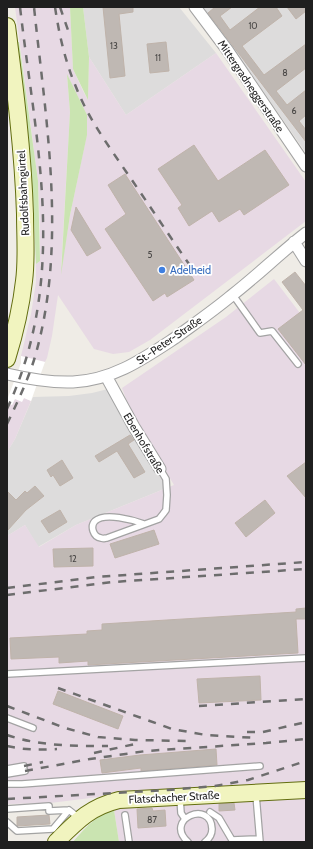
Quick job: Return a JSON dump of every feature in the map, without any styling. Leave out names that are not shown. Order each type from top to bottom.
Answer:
[{"type":"street","name":"Mittergradneggerstraße","points":[[195,7],[228,51],[306,166]]},
{"type":"street","name":"Rudolfsbahngürtel","points":[[7,26],[21,144],[26,253],[25,280],[21,307],[17,329],[7,359]]},
{"type":"street","name":"St.-Peter-Straße","points":[[7,374],[30,380],[74,382],[106,376],[124,370],[159,348],[233,295],[294,242],[306,234]]},
{"type":"street","points":[[294,242],[306,260]]},
{"type":"street","name":"Ebenhofstraße","points":[[106,376],[134,427],[160,469]]},
{"type":"street","name":"Flatschacher Straße","points":[[56,842],[74,815],[92,810],[106,803],[119,800],[180,797],[210,803],[256,793],[306,790]]},
{"type":"lane","points":[[233,295],[260,333],[272,331],[298,364]]},
{"type":"lane","name":"Ebenhofstraße","points":[[144,524],[120,517],[102,518],[96,521],[92,526],[96,536],[100,538],[107,538],[159,519],[166,510],[167,495],[166,478],[160,469]]},
{"type":"lane","points":[[7,674],[306,658]]},
{"type":"lane","points":[[7,718],[32,728]]},
{"type":"lane","points":[[7,784],[260,766]]},
{"type":"lane","points":[[7,769],[25,769],[7,774]]},
{"type":"lane","points":[[210,803],[232,840],[260,841],[256,793]]},
{"type":"lane","points":[[180,797],[181,812],[185,819]]},
{"type":"lane","points":[[205,842],[210,837],[212,832],[212,827],[208,818],[210,803]]},
{"type":"lane","points":[[7,809],[49,806],[49,811],[74,815]]},
{"type":"lane","points":[[188,842],[182,834],[182,823],[185,819],[189,816],[199,814],[208,818]]},
{"type":"lane","points":[[7,822],[17,831],[53,829],[74,815]]},
{"type":"lane","points":[[125,815],[129,842]]},
{"type":"shaded area","points":[[15,7],[70,7],[73,69],[83,91],[88,100],[89,57],[126,115],[216,53],[306,182],[306,221],[150,340],[129,352],[113,354],[94,349],[58,295],[52,336],[45,362],[21,356],[31,314],[36,282],[36,264],[40,261],[38,181]],"holes":[[[67,75],[87,115],[87,134],[70,215],[61,270],[70,112]]]},
{"type":"shaded area","points":[[83,7],[179,7],[216,53],[126,115],[89,57]]},
{"type":"shaded area","points":[[199,7],[306,7],[306,153],[235,51]]},
{"type":"shaded area","points":[[274,279],[306,321],[306,782],[107,796],[50,803],[7,804],[7,536],[25,525],[39,547],[76,525],[174,485],[131,412],[122,388],[226,317]]},
{"type":"shaded area","points":[[108,389],[162,478],[164,489],[76,525],[38,547],[25,525],[7,536],[7,452],[15,439],[33,397],[69,396]]},
{"type":"shaded area","points":[[15,398],[22,401],[24,398],[31,401],[15,439],[7,452],[7,403],[12,405]]},
{"type":"shaded area","points":[[306,797],[306,842],[119,842],[114,810],[130,806]]},
{"type":"green space","points":[[70,7],[83,7],[89,57],[88,100],[73,69]]},
{"type":"green space","points":[[17,42],[19,42],[38,181],[40,261],[36,264],[33,198]]},
{"type":"green space","points":[[67,74],[87,115],[87,135],[70,215],[61,275],[70,112]]},
{"type":"green space","points":[[114,810],[119,842],[73,842],[91,823]]},
{"type":"pier","points":[[21,356],[45,362],[31,401],[24,398],[22,402],[15,399],[12,405],[7,403],[7,400],[21,363]]},
{"type":"building","points":[[103,7],[133,7],[133,12],[119,14],[125,76],[110,78]]},
{"type":"building","points":[[215,7],[232,7],[220,16],[230,30],[260,7],[276,7],[282,16],[242,46],[264,75],[306,44],[306,68],[276,91],[287,105],[306,90],[306,115],[299,121],[306,130],[306,142],[208,13]]},
{"type":"building","points":[[287,7],[306,7],[306,11],[296,19]]},
{"type":"building","points":[[166,42],[169,71],[150,73],[147,44]]},
{"type":"building","points":[[194,145],[218,181],[265,150],[289,185],[244,215],[240,209],[219,222],[212,211],[189,226],[178,208],[182,205],[158,169]]},
{"type":"building","points":[[125,174],[194,280],[167,297],[165,293],[153,301],[105,229],[126,214],[108,185]]},
{"type":"building","points":[[76,207],[101,248],[87,256],[71,230]]},
{"type":"building","points":[[295,272],[306,286],[306,365],[278,329],[303,310],[282,282]]},
{"type":"building","points":[[130,435],[134,440],[128,444],[145,472],[134,478],[117,451],[99,462],[95,456]]},
{"type":"building","points":[[62,460],[73,478],[60,486],[53,475],[51,477],[47,470]]},
{"type":"building","points":[[306,462],[306,498],[287,476]]},
{"type":"building","points":[[35,486],[44,496],[26,510],[7,531],[7,491],[16,500],[25,491],[27,493]]},
{"type":"building","points":[[265,500],[275,513],[246,537],[235,523]]},
{"type":"building","points":[[60,510],[67,522],[49,533],[41,521]]},
{"type":"building","points":[[154,530],[159,544],[115,558],[110,544]]},
{"type":"building","points":[[93,548],[93,566],[54,567],[53,549]]},
{"type":"building","points":[[306,608],[306,619],[296,619],[298,653],[88,665],[88,661],[59,663],[59,657],[11,659],[10,638],[87,634],[87,631],[102,630],[102,624],[296,612],[296,609]]},
{"type":"building","points":[[260,676],[261,700],[199,703],[197,679]]},
{"type":"building","points":[[58,691],[123,716],[118,729],[53,704]]},
{"type":"building","points":[[216,749],[217,765],[141,771],[141,768],[102,773],[100,760],[140,755]]},
{"type":"building","points":[[234,803],[235,810],[219,811],[219,804]]},
{"type":"building","points":[[152,808],[153,811],[165,810],[166,826],[138,828],[137,809]]},
{"type":"building","points":[[49,815],[50,824],[17,826],[17,817]]},
{"type":"railway","points":[[7,409],[26,359],[37,309],[43,260],[43,210],[39,160],[20,7]]},
{"type":"railway","points":[[7,424],[34,360],[44,317],[50,273],[52,229],[51,184],[44,95],[34,7]]},
{"type":"railway","points":[[55,7],[61,37],[72,77],[86,110],[189,264]]},
{"type":"railway","points":[[60,7],[70,36]]},
{"type":"railway","points":[[7,588],[97,577],[306,562]]},
{"type":"railway","points":[[7,595],[113,582],[306,569]]},
{"type":"railway","points":[[58,688],[172,729],[206,735],[257,738]]},
{"type":"railway","points":[[199,706],[306,699]]},
{"type":"railway","points":[[7,706],[65,728],[98,737],[135,740],[189,741]]},
{"type":"railway","points":[[247,732],[263,732],[306,722]]},
{"type":"railway","points":[[7,735],[19,739],[44,743],[108,746]]},
{"type":"railway","points":[[25,771],[90,759],[146,751],[306,739]]},
{"type":"railway","points":[[94,753],[135,744]]},
{"type":"railway","points":[[7,746],[44,750],[57,749]]},
{"type":"railway","points":[[7,799],[215,786],[248,780],[306,761]]},
{"type":"railway","points":[[24,766],[43,762]]},
{"type":"place","name":"Adelheid","points":[[162,270]]}]
